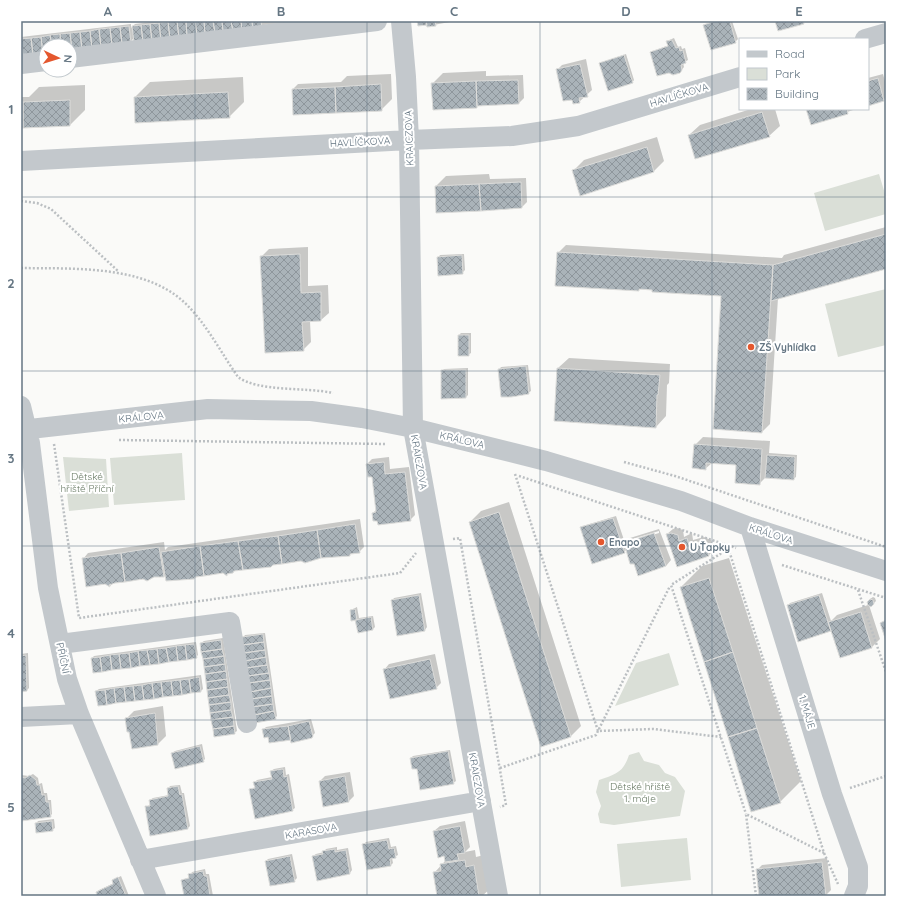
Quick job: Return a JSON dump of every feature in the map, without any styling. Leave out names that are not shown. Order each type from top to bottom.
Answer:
[{"type":"street","points":[[78,57],[376,21]]},
{"type":"street","name":"KRAICZOVA","points":[[401,21],[406,77],[409,140],[413,428],[427,544],[482,806],[498,896]]},
{"type":"street","points":[[868,38],[886,33]]},
{"type":"street","points":[[21,64],[38,62]]},
{"type":"street","name":"HAVLÍČKOVA","points":[[21,162],[409,140],[512,136],[578,126],[739,77]]},
{"type":"street","name":"PŘÍČNÍ","points":[[21,406],[48,588],[68,680],[79,714],[156,896]]},
{"type":"street","name":"KRÁLOVA","points":[[24,429],[208,409],[311,411],[413,428],[546,461],[681,501],[750,527],[886,572]]},
{"type":"street","name":"1. MÁJE","points":[[750,527],[761,558],[832,794],[858,867],[858,886],[847,892]]},
{"type":"street","points":[[60,644],[230,622],[247,723]]},
{"type":"street","points":[[21,717],[79,714]]},
{"type":"street","name":"KARASOVA","points":[[140,860],[482,806]]},
{"type":"path","points":[[21,201],[37,203],[51,208],[118,272]]},
{"type":"path","points":[[21,268],[118,272],[146,281],[172,293],[189,306],[238,377],[246,384],[317,390],[337,394]]},
{"type":"path","points":[[111,440],[388,444]]},
{"type":"path","points":[[52,442],[54,445],[79,618],[400,573],[427,544],[460,538],[506,805],[482,806]]},
{"type":"path","points":[[507,472],[727,544],[761,558],[886,598]]},
{"type":"path","points":[[515,474],[598,731]]},
{"type":"path","points":[[727,544],[824,854],[847,892]]},
{"type":"path","points":[[500,768],[596,735],[670,585],[728,548]]},
{"type":"path","points":[[670,585],[746,814],[756,896]]},
{"type":"path","points":[[858,590],[886,672]]},
{"type":"path","points":[[598,731],[653,729],[721,737]]},
{"type":"path","points":[[832,794],[886,776]]},
{"type":"path","points":[[746,814],[824,854]]},
{"type":"green space","points":[[879,174],[886,197],[886,214],[825,231],[814,193]]},
{"type":"green space","points":[[886,289],[886,345],[838,357],[825,304]]},
{"type":"green space","points":[[182,453],[185,500],[114,505],[110,458]]},
{"type":"green space","name":"Dětské hřiště Příční","points":[[63,457],[106,459],[109,507],[69,511]]},
{"type":"green space","points":[[669,653],[679,685],[615,706],[636,663]]},
{"type":"green space","name":"Dětské hřiště 1. máje","points":[[639,752],[644,761],[659,765],[665,773],[675,777],[685,791],[680,816],[614,825],[600,823],[598,814],[601,806],[596,792],[599,780],[618,772],[624,766],[629,755]]},
{"type":"green space","points":[[687,838],[691,880],[621,887],[617,844]]},
{"type":"building","points":[[177,21],[186,21],[187,37],[179,38]]},
{"type":"building","points":[[177,21],[179,38],[170,39],[168,22]]},
{"type":"building","points":[[186,21],[195,21],[197,35],[187,37]]},
{"type":"building","points":[[195,21],[204,21],[205,34],[197,35]]},
{"type":"building","points":[[204,21],[213,21],[215,33],[205,34]]},
{"type":"building","points":[[213,21],[222,21],[223,32],[215,33]]},
{"type":"building","points":[[222,21],[231,21],[233,31],[223,32]]},
{"type":"building","points":[[231,21],[241,21],[242,30],[233,31]]},
{"type":"building","points":[[241,21],[252,21],[253,30],[242,31]]},
{"type":"building","points":[[252,21],[261,21],[262,28],[253,30]]},
{"type":"building","points":[[417,21],[426,21],[427,25],[418,26]]},
{"type":"building","points":[[426,21],[435,21],[436,26],[427,27]]},
{"type":"building","points":[[716,21],[730,21],[736,43],[711,50],[703,25]]},
{"type":"building","points":[[775,21],[803,21],[804,24],[778,31]]},
{"type":"building","points":[[168,22],[170,39],[161,40],[159,23]]},
{"type":"building","points":[[159,23],[161,40],[152,41],[150,24]]},
{"type":"building","points":[[150,24],[152,41],[143,42],[141,25]]},
{"type":"building","points":[[141,25],[143,42],[134,43],[132,26]]},
{"type":"building","points":[[129,26],[131,43],[122,44],[120,27]]},
{"type":"building","points":[[120,27],[122,44],[112,45],[110,28]]},
{"type":"building","points":[[110,28],[112,45],[101,47],[99,29]]},
{"type":"building","points":[[99,29],[101,47],[92,48],[90,31]]},
{"type":"building","points":[[90,31],[92,48],[82,49],[80,32]]},
{"type":"building","points":[[80,32],[82,49],[78,49],[78,38],[71,38],[70,33]]},
{"type":"building","points":[[70,33],[71,38],[60,38],[60,34]]},
{"type":"building","points":[[60,34],[60,38],[51,38],[50,35]]},
{"type":"building","points":[[50,35],[51,38],[41,38]]},
{"type":"building","points":[[41,37],[38,38],[38,54],[33,55],[31,38]]},
{"type":"building","points":[[31,38],[33,55],[23,56],[21,39]]},
{"type":"building","points":[[672,40],[676,48],[679,47],[680,51],[683,50],[686,63],[681,65],[682,70],[680,73],[673,75],[669,73],[657,76],[650,52],[668,46],[666,41]]},
{"type":"building","points":[[624,55],[633,83],[608,91],[599,63]]},
{"type":"building","points":[[580,64],[588,97],[579,98],[580,103],[573,104],[572,100],[563,101],[556,69]]},
{"type":"building","points":[[878,78],[884,101],[869,106],[869,81]]},
{"type":"building","points":[[518,80],[519,104],[477,106],[476,81]]},
{"type":"building","points":[[476,81],[477,108],[433,110],[431,83]]},
{"type":"building","points":[[381,84],[382,111],[336,113],[335,87]]},
{"type":"building","points":[[335,87],[336,113],[293,115],[292,89]]},
{"type":"building","points":[[228,92],[230,118],[135,123],[134,97]]},
{"type":"building","points":[[70,100],[70,126],[23,128],[23,102]]},
{"type":"building","points":[[21,102],[23,102],[23,128],[21,128]]},
{"type":"building","points":[[806,110],[847,110],[848,114],[811,125]]},
{"type":"building","points":[[762,112],[770,137],[695,159],[688,135]]},
{"type":"building","points":[[647,147],[654,172],[580,196],[572,170]]},
{"type":"building","points":[[521,182],[522,208],[481,211],[479,184]]},
{"type":"building","points":[[479,184],[481,211],[436,213],[435,186]]},
{"type":"building","points":[[886,234],[886,269],[771,301],[773,265]]},
{"type":"building","points":[[557,252],[773,265],[762,433],[713,429],[721,296],[652,292],[652,290],[639,289],[639,291],[555,286]]},
{"type":"building","points":[[300,254],[301,293],[321,292],[321,321],[302,322],[304,351],[265,353],[260,256]]},
{"type":"building","points":[[462,255],[463,274],[438,276],[437,257]]},
{"type":"building","points":[[458,335],[469,335],[469,356],[458,356]]},
{"type":"building","points":[[526,366],[529,394],[501,397],[498,369]]},
{"type":"building","points":[[557,368],[660,375],[657,395],[656,428],[554,421]]},
{"type":"building","points":[[441,370],[466,370],[466,398],[441,399]]},
{"type":"building","points":[[694,444],[762,449],[760,485],[735,483],[736,465],[706,463],[706,470],[692,468]]},
{"type":"building","points":[[767,455],[795,457],[794,480],[765,478]]},
{"type":"building","points":[[384,462],[385,474],[405,472],[411,521],[378,525],[377,521],[373,521],[372,513],[376,512],[372,477],[368,477],[366,464]]},
{"type":"building","points":[[499,512],[571,737],[541,747],[469,522]]},
{"type":"building","points":[[613,518],[625,553],[592,564],[580,527]]},
{"type":"building","points":[[355,524],[360,553],[350,554],[350,556],[321,558],[317,530]]},
{"type":"building","points":[[317,530],[321,558],[305,563],[301,561],[282,564],[278,536]]},
{"type":"building","points":[[654,533],[666,566],[638,576],[634,564],[630,564],[624,543]]},
{"type":"building","points":[[671,533],[678,535],[679,541],[687,538],[689,545],[698,542],[706,545],[709,556],[677,567],[666,534]]},
{"type":"building","points":[[278,536],[282,564],[273,565],[271,567],[243,570],[238,541]]},
{"type":"building","points":[[238,541],[243,570],[234,571],[233,573],[227,574],[227,576],[223,573],[204,576],[200,546]]},
{"type":"building","points":[[200,546],[204,576],[195,577],[194,579],[166,581],[161,552]]},
{"type":"building","points":[[159,547],[164,577],[154,577],[147,581],[143,579],[125,582],[121,553]]},
{"type":"building","points":[[121,553],[125,582],[109,585],[110,587],[105,584],[86,587],[82,558]]},
{"type":"building","points":[[709,578],[733,652],[704,662],[680,587]]},
{"type":"building","points":[[419,595],[425,631],[397,636],[391,600]]},
{"type":"building","points":[[819,595],[831,631],[798,642],[787,605]]},
{"type":"building","points":[[870,599],[873,600],[874,604],[871,607],[867,602]]},
{"type":"building","points":[[355,609],[357,620],[351,621],[350,610]]},
{"type":"building","points":[[861,612],[872,648],[840,658],[828,622]]},
{"type":"building","points":[[371,617],[373,630],[358,633],[355,620]]},
{"type":"building","points":[[886,620],[886,641],[880,623]]},
{"type":"building","points":[[263,634],[264,642],[243,645],[242,637]]},
{"type":"building","points":[[221,640],[222,649],[201,652],[200,643]]},
{"type":"building","points":[[264,642],[265,650],[244,653],[243,645]]},
{"type":"building","points":[[194,644],[197,658],[187,660],[185,645]]},
{"type":"building","points":[[185,645],[187,660],[178,661],[176,646]]},
{"type":"building","points":[[176,646],[178,661],[169,662],[166,648]]},
{"type":"building","points":[[166,648],[169,662],[159,664],[157,649]]},
{"type":"building","points":[[157,649],[159,664],[150,665],[147,650]]},
{"type":"building","points":[[222,649],[224,656],[203,659],[201,652]]},
{"type":"building","points":[[147,650],[150,665],[140,666],[138,651]]},
{"type":"building","points":[[265,650],[266,657],[245,661],[244,653]]},
{"type":"building","points":[[138,651],[140,666],[131,668],[129,653]]},
{"type":"building","points":[[733,652],[757,728],[728,737],[704,662]]},
{"type":"building","points":[[129,653],[131,668],[121,669],[119,654]]},
{"type":"building","points":[[119,654],[121,669],[112,670],[110,655]]},
{"type":"building","points":[[26,655],[27,691],[21,692],[21,656]]},
{"type":"building","points":[[110,655],[112,670],[102,672],[100,657]]},
{"type":"building","points":[[224,656],[225,664],[204,667],[203,659]]},
{"type":"building","points":[[100,657],[102,672],[93,673],[91,658]]},
{"type":"building","points":[[266,657],[267,665],[246,668],[245,661]]},
{"type":"building","points":[[430,659],[437,689],[390,699],[383,669]]},
{"type":"building","points":[[225,664],[226,671],[205,674],[204,667]]},
{"type":"building","points":[[267,665],[269,673],[248,676],[246,668]]},
{"type":"building","points":[[226,671],[227,679],[206,682],[205,674]]},
{"type":"building","points":[[269,673],[270,680],[249,683],[248,676]]},
{"type":"building","points":[[199,677],[201,692],[191,693],[189,679]]},
{"type":"building","points":[[189,679],[191,693],[182,695],[180,680]]},
{"type":"building","points":[[227,679],[228,687],[207,690],[206,682]]},
{"type":"building","points":[[180,680],[182,695],[173,696],[171,681]]},
{"type":"building","points":[[270,680],[271,688],[250,692],[249,683]]},
{"type":"building","points":[[171,681],[173,696],[163,697],[161,682]]},
{"type":"building","points":[[161,682],[163,697],[154,699],[152,683]]},
{"type":"building","points":[[152,683],[154,699],[144,700],[142,685]]},
{"type":"building","points":[[142,685],[144,700],[135,701],[133,686]]},
{"type":"building","points":[[133,686],[135,701],[126,702],[124,687]]},
{"type":"building","points":[[124,687],[126,702],[116,703],[114,688]]},
{"type":"building","points":[[228,687],[229,695],[208,698],[207,690]]},
{"type":"building","points":[[114,688],[116,703],[107,705],[105,690]]},
{"type":"building","points":[[271,688],[272,696],[251,699],[250,692]]},
{"type":"building","points":[[105,690],[107,705],[98,706],[95,691]]},
{"type":"building","points":[[229,695],[231,702],[209,705],[208,698]]},
{"type":"building","points":[[272,696],[273,704],[252,707],[251,699]]},
{"type":"building","points":[[231,702],[231,710],[210,713],[209,705]]},
{"type":"building","points":[[273,704],[274,711],[254,715],[252,707]]},
{"type":"building","points":[[231,710],[233,717],[211,720],[210,713]]},
{"type":"building","points":[[274,711],[276,719],[255,723],[254,715]]},
{"type":"building","points":[[155,713],[158,745],[132,749],[125,718]]},
{"type":"building","points":[[233,717],[234,726],[213,729],[211,720]]},
{"type":"building","points":[[309,721],[313,736],[312,738],[291,743],[288,726]]},
{"type":"building","points":[[234,726],[235,734],[214,737],[213,729]]},
{"type":"building","points":[[288,726],[291,740],[269,743],[268,737],[264,738],[262,729]]},
{"type":"building","points":[[757,728],[781,803],[751,812],[728,737]]},
{"type":"building","points":[[200,746],[204,762],[175,769],[171,753]]},
{"type":"building","points":[[448,751],[454,784],[420,790],[417,769],[412,769],[410,758]]},
{"type":"building","points":[[283,769],[284,777],[287,776],[293,811],[255,819],[249,789],[255,788],[253,782],[272,779],[270,771]]},
{"type":"building","points":[[30,775],[36,780],[37,785],[40,785],[42,795],[45,795],[46,802],[49,802],[51,817],[21,821],[21,777],[25,778]]},
{"type":"building","points":[[345,776],[349,802],[323,807],[319,781]]},
{"type":"building","points":[[178,786],[180,795],[182,794],[188,829],[150,836],[145,806],[150,806],[149,800],[168,796],[167,788]]},
{"type":"building","points":[[52,821],[53,831],[36,833],[35,823]]},
{"type":"building","points":[[460,826],[465,853],[457,854],[459,860],[445,862],[444,856],[438,858],[433,831]]},
{"type":"building","points":[[387,840],[389,849],[394,848],[396,858],[390,859],[391,866],[367,870],[362,844]]},
{"type":"building","points":[[335,849],[335,852],[346,850],[350,874],[317,881],[312,856],[323,854],[322,851]]},
{"type":"building","points":[[290,856],[295,882],[270,886],[265,861]]},
{"type":"building","points":[[465,860],[466,867],[474,865],[479,896],[437,896],[433,872],[441,871],[440,864]]},
{"type":"building","points":[[822,862],[826,896],[759,896],[756,869]]},
{"type":"building","points":[[203,871],[204,876],[207,876],[210,896],[184,896],[181,880],[189,878],[188,874]]},
{"type":"building","points":[[118,877],[126,896],[97,896],[96,892],[113,884],[112,880]]},
{"type":"place","name":"ZŠ Vyhlídka","points":[[751,347]]},
{"type":"place","name":"Enapo","points":[[601,542]]},
{"type":"place","name":"U Ťapky","points":[[682,547]]}]
